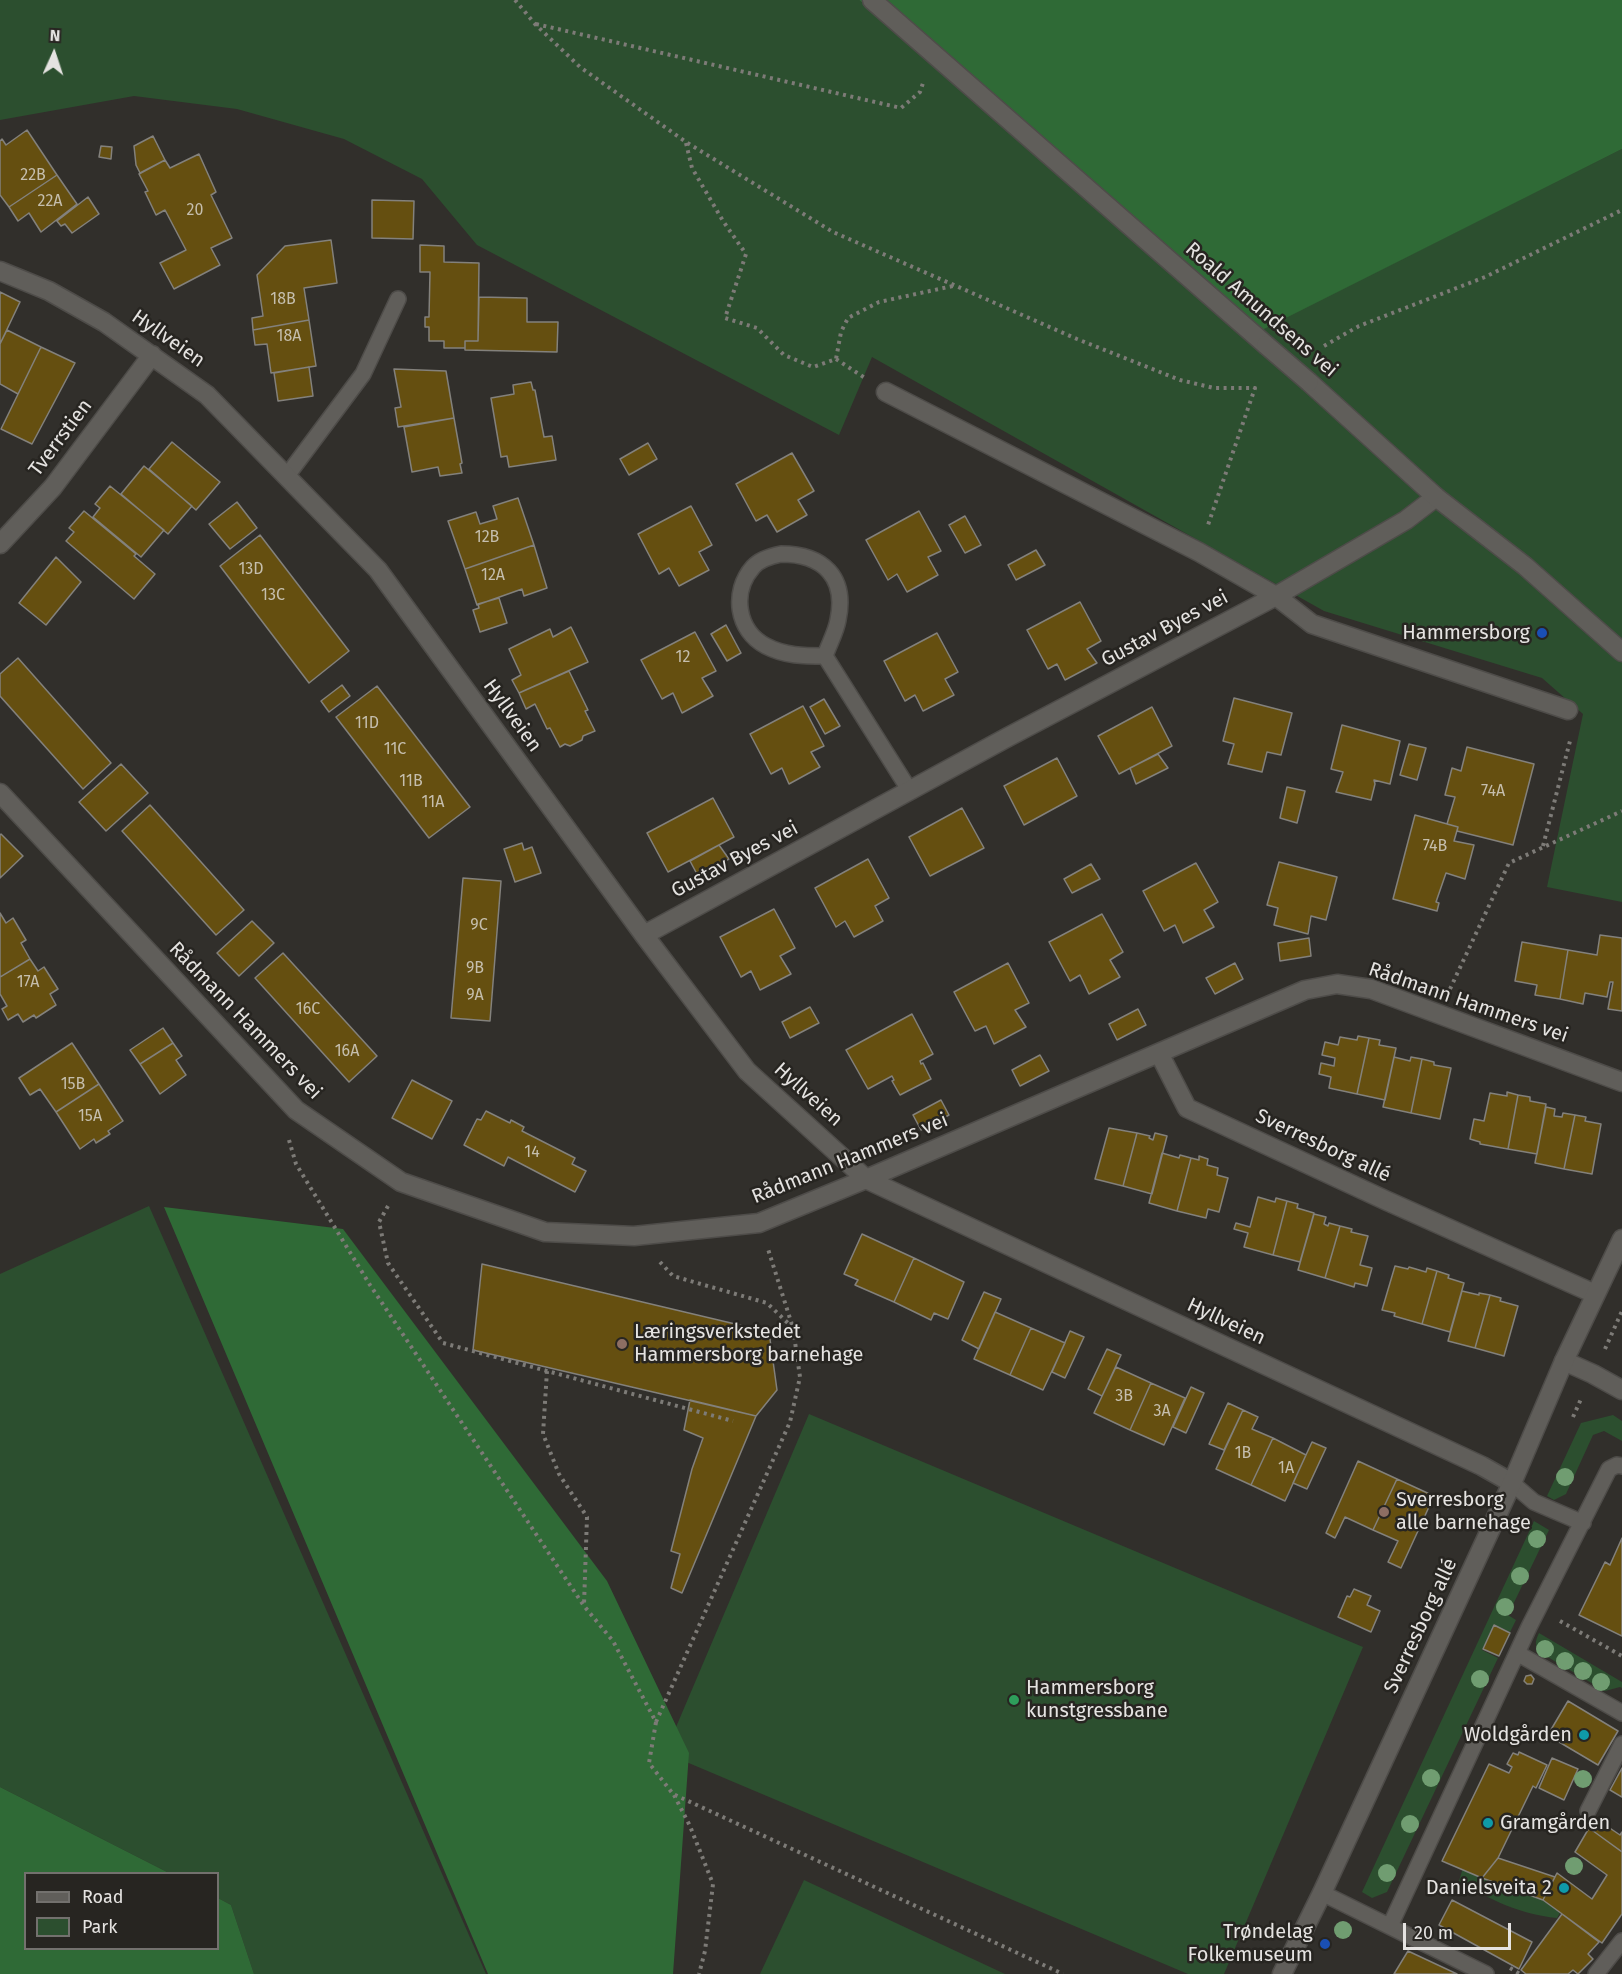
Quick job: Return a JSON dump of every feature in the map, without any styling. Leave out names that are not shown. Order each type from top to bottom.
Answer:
[{"type":"street","name":"Roald Amundsens vei","points":[[872,0],[1309,382],[1436,497],[1525,566],[1622,652]]},
{"type":"street","name":"Hyllveien","points":[[0,271],[49,291],[104,322],[207,395],[378,570],[747,1071],[866,1179],[1471,1461],[1512,1484]]},
{"type":"street","name":"Tverrstien","points":[[0,544],[53,487],[152,355]]},
{"type":"street","points":[[886,392],[1199,552],[1276,596],[1312,624],[1568,710]]},
{"type":"street","name":"Gustav Byes vei","points":[[644,934],[1276,596],[1406,520],[1436,497]]},
{"type":"street","name":"Rådmann Hammers vei","points":[[0,793],[296,1110],[401,1182],[545,1232],[634,1236],[759,1223],[1305,990],[1337,984],[1371,989],[1622,1082]]},
{"type":"street","name":"Sverresborg allé","points":[[1159,1053],[1187,1108],[1375,1196],[1595,1294]]},
{"type":"street","name":"Sverresborg allé","points":[[1282,1974],[1512,1484],[1564,1361],[1622,1239]]},
{"type":"street","points":[[1564,1361],[1622,1390]]},
{"type":"lane","points":[[286,477],[363,374],[398,299]]},
{"type":"lane","points":[[781,554],[796,554],[808,556],[820,562],[831,573],[838,588],[840,602],[838,622],[825,656],[783,654],[765,646],[752,636],[744,624],[739,607],[746,578],[759,562],[781,554]]},
{"type":"lane","points":[[825,656],[910,790]]},
{"type":"lane","points":[[1390,1926],[1517,1653],[1609,1469],[1622,1466]]},
{"type":"lane","points":[[1512,1484],[1534,1502],[1583,1523]]},
{"type":"lane","points":[[1517,1653],[1622,1713]]},
{"type":"lane","points":[[1588,1811],[1622,1744]]},
{"type":"lane","points":[[1322,1893],[1486,1974]]},
{"type":"lane","points":[[1596,1974],[1622,1941]]},
{"type":"path","points":[[515,0],[535,24],[580,67],[686,142],[833,232],[1077,339],[1180,380],[1214,388],[1255,388],[1199,552]]},
{"type":"path","points":[[535,24],[901,108],[920,92],[933,52]]},
{"type":"path","points":[[686,142],[692,168],[746,255],[725,318],[757,328],[784,355],[813,367],[836,359]]},
{"type":"path","points":[[1324,346],[1359,326],[1485,277],[1622,210]]},
{"type":"path","points":[[836,359],[841,332],[848,318],[879,302],[955,285]]},
{"type":"path","points":[[836,359],[886,392]]},
{"type":"path","points":[[1543,847],[1571,737],[1568,710]]},
{"type":"path","points":[[1438,1014],[1509,863],[1622,811]]},
{"type":"path","points":[[296,1110],[285,1125],[296,1164],[370,1285],[584,1606],[613,1641],[656,1722]]},
{"type":"path","points":[[401,1182],[380,1222],[388,1263],[443,1343],[733,1421]]},
{"type":"path","points":[[699,1974],[705,1951],[713,1884],[690,1826],[673,1794],[649,1763],[656,1722],[790,1422],[800,1377],[794,1328],[759,1223]]},
{"type":"path","points":[[634,1236],[674,1276],[766,1303],[794,1328]]},
{"type":"path","points":[[547,1371],[543,1434],[560,1474],[586,1517],[584,1606]]},
{"type":"path","points":[[1539,1609],[1622,1656]]},
{"type":"path","points":[[673,1794],[1063,1974]]},
{"type":"green space","points":[[0,0],[859,0],[1250,335],[1622,149],[1622,902],[1547,887],[1583,714],[1542,678],[1324,611],[872,357],[839,435],[477,245],[422,179],[344,139],[237,109],[134,96],[0,120]]},
{"type":"green space","points":[[859,0],[1622,0],[1622,149],[1250,336]]},
{"type":"green space","points":[[149,1206],[486,1974],[254,1974],[231,1905],[219,1899],[219,1872],[167,1872],[0,1787],[0,1274]]},
{"type":"green space","points":[[164,1207],[343,1229],[607,1581],[689,1753],[673,1974],[488,1974]]},
{"type":"green space","name":"Hammersborg kunstgressbane","points":[[809,1414],[1363,1647],[1224,1974],[1188,1974],[665,1753]]},
{"type":"green space","points":[[1613,1415],[1622,1421],[1622,1441],[1604,1431],[1593,1435],[1566,1494],[1554,1500],[1547,1496],[1581,1423]]},
{"type":"green space","points":[[1534,1521],[1549,1530],[1508,1615],[1516,1620],[1510,1632],[1494,1625],[1482,1650],[1498,1658],[1387,1892],[1372,1898],[1362,1892]]},
{"type":"green space","points":[[1539,1633],[1622,1682],[1622,1688],[1605,1691],[1541,1653],[1536,1643]]},
{"type":"green space","points":[[0,1787],[167,1872],[24,1872],[24,1950],[219,1950],[219,1899],[231,1905],[254,1974],[0,1974]]},
{"type":"green space","points":[[1463,1868],[1545,1901],[1560,1913],[1557,1918],[1543,1916],[1518,1910],[1494,1900],[1459,1881]]},
{"type":"green space","points":[[804,1880],[1005,1974],[760,1974]]},
{"type":"building","points":[[27,130],[57,175],[9,207],[0,195],[0,141],[2,139],[6,145]]},
{"type":"building","points":[[153,136],[165,160],[140,173],[136,165],[134,146]]},
{"type":"building","points":[[101,146],[112,147],[111,159],[99,157]]},
{"type":"building","points":[[199,154],[216,192],[211,195],[232,238],[211,248],[220,265],[174,289],[160,263],[186,250],[165,210],[156,215],[145,192],[148,191],[139,174],[165,160],[170,168]]},
{"type":"building","points":[[57,175],[77,204],[41,232],[29,213],[18,221],[9,207]]},
{"type":"building","points":[[88,197],[99,214],[72,233],[65,224],[61,226],[57,221]]},
{"type":"building","points":[[372,200],[414,201],[413,239],[372,238]]},
{"type":"building","points":[[331,240],[337,283],[304,288],[309,320],[253,330],[252,318],[263,316],[257,275],[285,246]]},
{"type":"building","points":[[420,245],[444,246],[444,262],[479,263],[478,341],[465,341],[465,348],[444,348],[444,341],[429,341],[429,327],[425,327],[425,317],[429,317],[430,272],[420,272]]},
{"type":"building","points":[[0,292],[20,302],[0,344]]},
{"type":"building","points":[[479,297],[527,298],[527,322],[558,322],[557,352],[465,350],[465,341],[478,341]]},
{"type":"building","points":[[309,320],[316,366],[271,373],[267,344],[255,345],[253,330]]},
{"type":"building","points":[[7,330],[41,347],[18,394],[0,384],[0,344]]},
{"type":"building","points":[[41,347],[75,363],[32,444],[1,429]]},
{"type":"building","points":[[309,367],[313,396],[278,401],[274,373]]},
{"type":"building","points":[[394,369],[446,371],[454,418],[398,427],[395,408],[401,407]]},
{"type":"building","points":[[531,382],[535,390],[544,437],[552,436],[556,460],[509,467],[507,456],[501,457],[491,398],[514,394],[513,385]]},
{"type":"building","points":[[454,418],[462,473],[440,476],[438,467],[412,472],[404,427]]},
{"type":"building","points":[[172,442],[220,482],[196,510],[149,469]]},
{"type":"building","points":[[648,443],[657,459],[629,475],[620,459]]},
{"type":"building","points":[[792,453],[814,491],[798,500],[807,515],[777,532],[767,515],[756,521],[736,484]]},
{"type":"building","points":[[144,466],[192,506],[168,534],[121,494]]},
{"type":"building","points":[[110,486],[164,530],[141,557],[93,517],[100,508],[95,504]]},
{"type":"building","points":[[518,498],[534,545],[465,569],[448,521],[476,512],[480,524],[497,519],[493,506]]},
{"type":"building","points":[[237,502],[257,528],[230,549],[209,524]]},
{"type":"building","points":[[691,506],[712,545],[699,552],[709,570],[679,586],[669,568],[659,574],[638,534]]},
{"type":"building","points":[[84,511],[136,554],[134,556],[155,574],[134,599],[66,541],[74,532],[69,528]]},
{"type":"building","points":[[919,511],[941,551],[928,557],[938,575],[907,592],[897,574],[888,580],[866,540]]},
{"type":"building","points":[[965,516],[981,545],[965,553],[949,525]]},
{"type":"building","points":[[260,535],[349,651],[309,683],[220,566]]},
{"type":"building","points":[[534,545],[547,588],[524,596],[522,589],[477,605],[465,569]]},
{"type":"building","points":[[1036,550],[1045,565],[1016,580],[1008,565]]},
{"type":"building","points":[[56,557],[81,582],[46,625],[19,603]]},
{"type":"building","points":[[499,598],[507,623],[480,632],[473,610],[479,608],[478,604]]},
{"type":"building","points":[[1080,602],[1101,641],[1087,649],[1097,663],[1065,680],[1057,664],[1048,669],[1027,630]]},
{"type":"building","points":[[726,625],[741,653],[727,661],[711,634]]},
{"type":"building","points":[[571,627],[588,662],[519,693],[512,680],[521,675],[509,649],[550,629],[553,637]]},
{"type":"building","points":[[695,632],[716,671],[702,678],[713,696],[682,713],[673,693],[662,699],[641,660]]},
{"type":"building","points":[[937,633],[958,672],[945,679],[954,695],[923,711],[915,695],[905,701],[884,661]]},
{"type":"building","points":[[18,658],[111,763],[83,789],[0,696],[0,674]]},
{"type":"building","points":[[569,671],[588,710],[585,711],[595,731],[583,736],[582,740],[570,746],[565,744],[560,747],[550,728],[547,729],[535,704],[526,709],[519,693]]},
{"type":"building","points":[[342,685],[350,696],[329,712],[321,701]]},
{"type":"building","points":[[377,686],[470,807],[429,838],[336,717]]},
{"type":"building","points":[[1234,698],[1292,713],[1281,755],[1267,752],[1262,772],[1228,764],[1234,744],[1223,741]]},
{"type":"building","points":[[824,699],[840,726],[825,734],[810,707]]},
{"type":"building","points":[[803,706],[824,746],[811,752],[820,767],[789,784],[782,768],[771,774],[750,734]]},
{"type":"building","points":[[1152,707],[1172,746],[1119,774],[1098,736]]},
{"type":"building","points":[[1342,725],[1400,741],[1390,784],[1374,780],[1371,800],[1336,792],[1343,772],[1331,769]]},
{"type":"building","points":[[1409,744],[1426,748],[1417,780],[1400,775]]},
{"type":"building","points":[[1467,747],[1534,764],[1513,845],[1457,831],[1458,827],[1447,824],[1455,797],[1445,795],[1452,768],[1461,771]]},
{"type":"building","points":[[1158,754],[1168,768],[1136,784],[1130,768]]},
{"type":"building","points":[[1057,758],[1077,796],[1024,825],[1004,786]]},
{"type":"building","points":[[121,764],[148,793],[106,831],[79,802]]},
{"type":"building","points":[[1287,787],[1305,791],[1297,823],[1280,818]]},
{"type":"building","points":[[713,798],[734,837],[668,872],[647,833]]},
{"type":"building","points":[[150,805],[244,910],[216,935],[122,831]]},
{"type":"building","points":[[962,808],[984,848],[930,876],[909,837]]},
{"type":"building","points":[[1415,815],[1458,827],[1454,841],[1474,845],[1465,879],[1446,873],[1436,902],[1439,903],[1437,911],[1393,899]]},
{"type":"building","points":[[0,835],[23,856],[0,878]]},
{"type":"building","points":[[522,843],[524,850],[532,847],[541,873],[515,882],[504,849]]},
{"type":"building","points":[[719,845],[729,859],[698,876],[690,861]]},
{"type":"building","points":[[868,859],[889,898],[875,906],[883,921],[854,937],[845,921],[836,927],[815,888]]},
{"type":"building","points":[[1279,862],[1337,877],[1326,920],[1311,916],[1308,934],[1274,925],[1278,908],[1267,905]]},
{"type":"building","points":[[1196,863],[1218,902],[1204,910],[1214,927],[1183,943],[1175,925],[1164,931],[1143,891]]},
{"type":"building","points":[[1091,864],[1100,879],[1072,893],[1064,879]]},
{"type":"building","points":[[463,878],[501,881],[490,1021],[451,1018]]},
{"type":"building","points":[[774,909],[795,948],[780,956],[791,974],[760,990],[751,971],[741,977],[720,937]]},
{"type":"building","points":[[0,913],[6,923],[13,918],[26,940],[21,943],[30,959],[0,977]]},
{"type":"building","points":[[1102,914],[1123,952],[1110,960],[1120,977],[1089,994],[1080,975],[1070,981],[1049,942]]},
{"type":"building","points":[[252,921],[274,943],[239,976],[217,953]]},
{"type":"building","points":[[1600,935],[1622,938],[1622,1011],[1608,1009],[1613,982],[1610,982],[1607,997],[1585,993],[1583,1004],[1560,999],[1568,950],[1597,955]]},
{"type":"building","points":[[1309,938],[1311,956],[1280,961],[1278,943]]},
{"type":"building","points":[[1522,942],[1568,950],[1560,999],[1535,995],[1537,985],[1515,981]]},
{"type":"building","points":[[283,953],[377,1056],[349,1082],[255,978]]},
{"type":"building","points":[[30,959],[38,971],[44,967],[58,989],[50,994],[56,1005],[36,1018],[34,1015],[23,1022],[18,1014],[8,1020],[2,1009],[7,1006],[0,994],[0,977]]},
{"type":"building","points":[[1008,963],[1029,1003],[1015,1010],[1026,1027],[994,1044],[986,1026],[975,1031],[954,992]]},
{"type":"building","points":[[1235,963],[1243,979],[1215,994],[1206,978]]},
{"type":"building","points":[[810,1007],[819,1023],[790,1038],[782,1022]]},
{"type":"building","points":[[1138,1009],[1146,1025],[1117,1040],[1109,1024]]},
{"type":"building","points":[[912,1014],[933,1054],[920,1061],[931,1079],[900,1095],[892,1081],[894,1080],[892,1076],[868,1089],[846,1050]]},
{"type":"building","points":[[163,1028],[173,1043],[140,1064],[130,1050]]},
{"type":"building","points":[[1358,1036],[1369,1038],[1357,1094],[1329,1088],[1331,1077],[1319,1074],[1321,1063],[1334,1066],[1335,1058],[1322,1055],[1325,1042],[1338,1045],[1340,1037],[1357,1040]]},
{"type":"building","points":[[1369,1038],[1380,1040],[1379,1045],[1396,1048],[1385,1100],[1357,1094]]},
{"type":"building","points":[[72,1043],[99,1084],[56,1112],[40,1089],[30,1095],[19,1078]]},
{"type":"building","points":[[173,1043],[182,1056],[176,1060],[186,1075],[160,1094],[140,1064]]},
{"type":"building","points":[[1040,1055],[1049,1071],[1020,1086],[1012,1070]]},
{"type":"building","points":[[1394,1057],[1410,1061],[1411,1057],[1422,1059],[1411,1113],[1383,1107]]},
{"type":"building","points":[[1422,1059],[1434,1062],[1434,1065],[1451,1068],[1440,1119],[1411,1113]]},
{"type":"building","points":[[412,1080],[452,1101],[432,1139],[392,1118]]},
{"type":"building","points":[[99,1084],[123,1121],[108,1131],[110,1134],[96,1143],[94,1139],[80,1149],[56,1112]]},
{"type":"building","points":[[1507,1092],[1518,1095],[1508,1149],[1480,1144],[1470,1139],[1474,1119],[1484,1121],[1490,1093],[1507,1096]]},
{"type":"building","points":[[1518,1095],[1530,1097],[1530,1101],[1546,1104],[1537,1154],[1508,1149]]},
{"type":"building","points":[[941,1100],[949,1115],[921,1130],[913,1115]]},
{"type":"building","points":[[1546,1107],[1555,1109],[1554,1116],[1562,1117],[1563,1113],[1575,1115],[1564,1169],[1535,1163]]},
{"type":"building","points":[[486,1111],[510,1123],[511,1120],[524,1127],[522,1131],[575,1158],[572,1164],[586,1171],[575,1192],[508,1157],[504,1166],[464,1145],[477,1119],[481,1120]]},
{"type":"building","points":[[1575,1115],[1586,1117],[1585,1121],[1601,1124],[1592,1174],[1564,1169]]},
{"type":"building","points":[[1109,1128],[1137,1133],[1123,1186],[1095,1179]]},
{"type":"building","points":[[1137,1133],[1150,1136],[1149,1138],[1153,1140],[1155,1133],[1167,1136],[1152,1194],[1123,1186]]},
{"type":"building","points":[[1162,1153],[1179,1158],[1180,1155],[1191,1158],[1177,1211],[1149,1203]]},
{"type":"building","points":[[1199,1156],[1208,1159],[1207,1165],[1218,1168],[1217,1175],[1228,1178],[1219,1212],[1208,1209],[1206,1218],[1177,1211],[1191,1158],[1199,1160]]},
{"type":"building","points":[[1258,1197],[1275,1202],[1276,1198],[1287,1201],[1273,1255],[1244,1247],[1248,1233],[1234,1229],[1236,1223],[1250,1227]]},
{"type":"building","points":[[1287,1201],[1298,1204],[1297,1208],[1314,1213],[1300,1262],[1273,1255]]},
{"type":"building","points":[[1314,1214],[1326,1217],[1324,1224],[1328,1226],[1329,1223],[1340,1226],[1325,1278],[1298,1270]]},
{"type":"building","points":[[1340,1226],[1352,1229],[1351,1232],[1368,1236],[1360,1265],[1372,1268],[1367,1286],[1355,1283],[1354,1287],[1325,1278]]},
{"type":"building","points":[[862,1234],[914,1258],[894,1302],[855,1285],[858,1280],[844,1274]]},
{"type":"building","points":[[914,1258],[964,1282],[948,1319],[934,1313],[931,1320],[894,1302]]},
{"type":"building","points":[[482,1264],[769,1332],[777,1390],[756,1416],[473,1350]]},
{"type":"building","points":[[1395,1266],[1426,1272],[1427,1268],[1437,1271],[1422,1324],[1382,1310]]},
{"type":"building","points":[[1437,1271],[1449,1275],[1448,1278],[1464,1283],[1450,1332],[1422,1324]]},
{"type":"building","points":[[1462,1291],[1490,1295],[1475,1348],[1448,1341]]},
{"type":"building","points":[[984,1292],[1001,1299],[979,1349],[962,1340]]},
{"type":"building","points":[[1490,1295],[1501,1298],[1500,1301],[1518,1306],[1504,1356],[1475,1348]]},
{"type":"building","points":[[995,1312],[1031,1328],[1010,1375],[974,1359]]},
{"type":"building","points":[[1031,1328],[1065,1343],[1043,1390],[1010,1375]]},
{"type":"building","points":[[1070,1331],[1084,1337],[1065,1378],[1052,1372]]},
{"type":"building","points":[[1107,1349],[1121,1355],[1102,1396],[1088,1389]]},
{"type":"building","points":[[1116,1367],[1151,1383],[1130,1430],[1094,1413]]},
{"type":"building","points":[[1151,1383],[1185,1398],[1164,1445],[1130,1430]]},
{"type":"building","points":[[1191,1387],[1204,1393],[1186,1433],[1173,1427]]},
{"type":"building","points":[[690,1400],[756,1416],[682,1593],[671,1588],[680,1554],[671,1551],[692,1469],[703,1438],[684,1430]]},
{"type":"building","points":[[1228,1403],[1243,1410],[1224,1450],[1209,1444]]},
{"type":"building","points":[[1243,1410],[1258,1417],[1252,1429],[1273,1438],[1251,1485],[1216,1469]]},
{"type":"building","points":[[1273,1438],[1306,1455],[1285,1501],[1251,1485]]},
{"type":"building","points":[[1312,1442],[1326,1448],[1307,1489],[1293,1483]]},
{"type":"building","points":[[1358,1461],[1397,1479],[1373,1530],[1345,1517],[1335,1538],[1326,1533]]},
{"type":"building","points":[[1397,1479],[1434,1496],[1401,1568],[1388,1562],[1398,1541],[1373,1530]]},
{"type":"building","points":[[1622,1538],[1622,1636],[1579,1615],[1605,1562],[1610,1565]]},
{"type":"building","points":[[1354,1589],[1371,1596],[1367,1605],[1380,1611],[1371,1632],[1338,1617],[1347,1596],[1350,1597]]},
{"type":"building","points":[[1494,1625],[1510,1633],[1499,1656],[1483,1649]]},
{"type":"building","points":[[1531,1675],[1534,1679],[1532,1684],[1527,1684],[1524,1681],[1526,1676]]},
{"type":"building","name":"Woldgården","points":[[1568,1701],[1618,1731],[1598,1765],[1554,1739],[1555,1737],[1549,1733]]},
{"type":"building","name":"Gramgården","points":[[1519,1752],[1547,1765],[1536,1788],[1533,1786],[1498,1858],[1482,1878],[1442,1861],[1489,1764],[1509,1773],[1512,1767],[1507,1764],[1513,1753],[1518,1755]]},
{"type":"building","points":[[1552,1758],[1578,1769],[1564,1800],[1539,1788]]},
{"type":"building","points":[[1622,1768],[1622,1797],[1610,1790]]},
{"type":"building","points":[[1595,1818],[1620,1835],[1622,1832],[1622,1852],[1589,1828]]},
{"type":"building","name":"Danielsveita 2","points":[[1589,1828],[1622,1852],[1622,1914],[1602,1943],[1543,1900],[1557,1873],[1592,1899],[1607,1875],[1575,1852]]},
{"type":"building","points":[[1498,1858],[1555,1877],[1543,1900],[1482,1878]]},
{"type":"building","points":[[1452,1900],[1532,1942],[1519,1969],[1439,1925]]},
{"type":"building","points":[[1562,1914],[1599,1942],[1588,1954],[1593,1959],[1578,1974],[1573,1970],[1568,1974],[1526,1974],[1521,1970]]},
{"type":"building","points":[[1408,1951],[1457,1974],[1394,1974]]},
{"type":"place","name":"Hammersborg","points":[[1542,633]]},
{"type":"place","name":"Læringsverkstedet Hammersborg barnehage","points":[[622,1344]]},
{"type":"place","name":"Sverresborg alle barnehage","points":[[1384,1512]]},
{"type":"place","name":"Hammersborg kunstgressbane","points":[[1014,1700]]},
{"type":"place","name":"Woldgården","points":[[1584,1735]]},
{"type":"place","name":"Gramgården","points":[[1488,1823]]},
{"type":"place","name":"Danielsveita 2","points":[[1564,1888]]},
{"type":"place","name":"Trøndelag Folkemuseum","points":[[1325,1944]]}]
